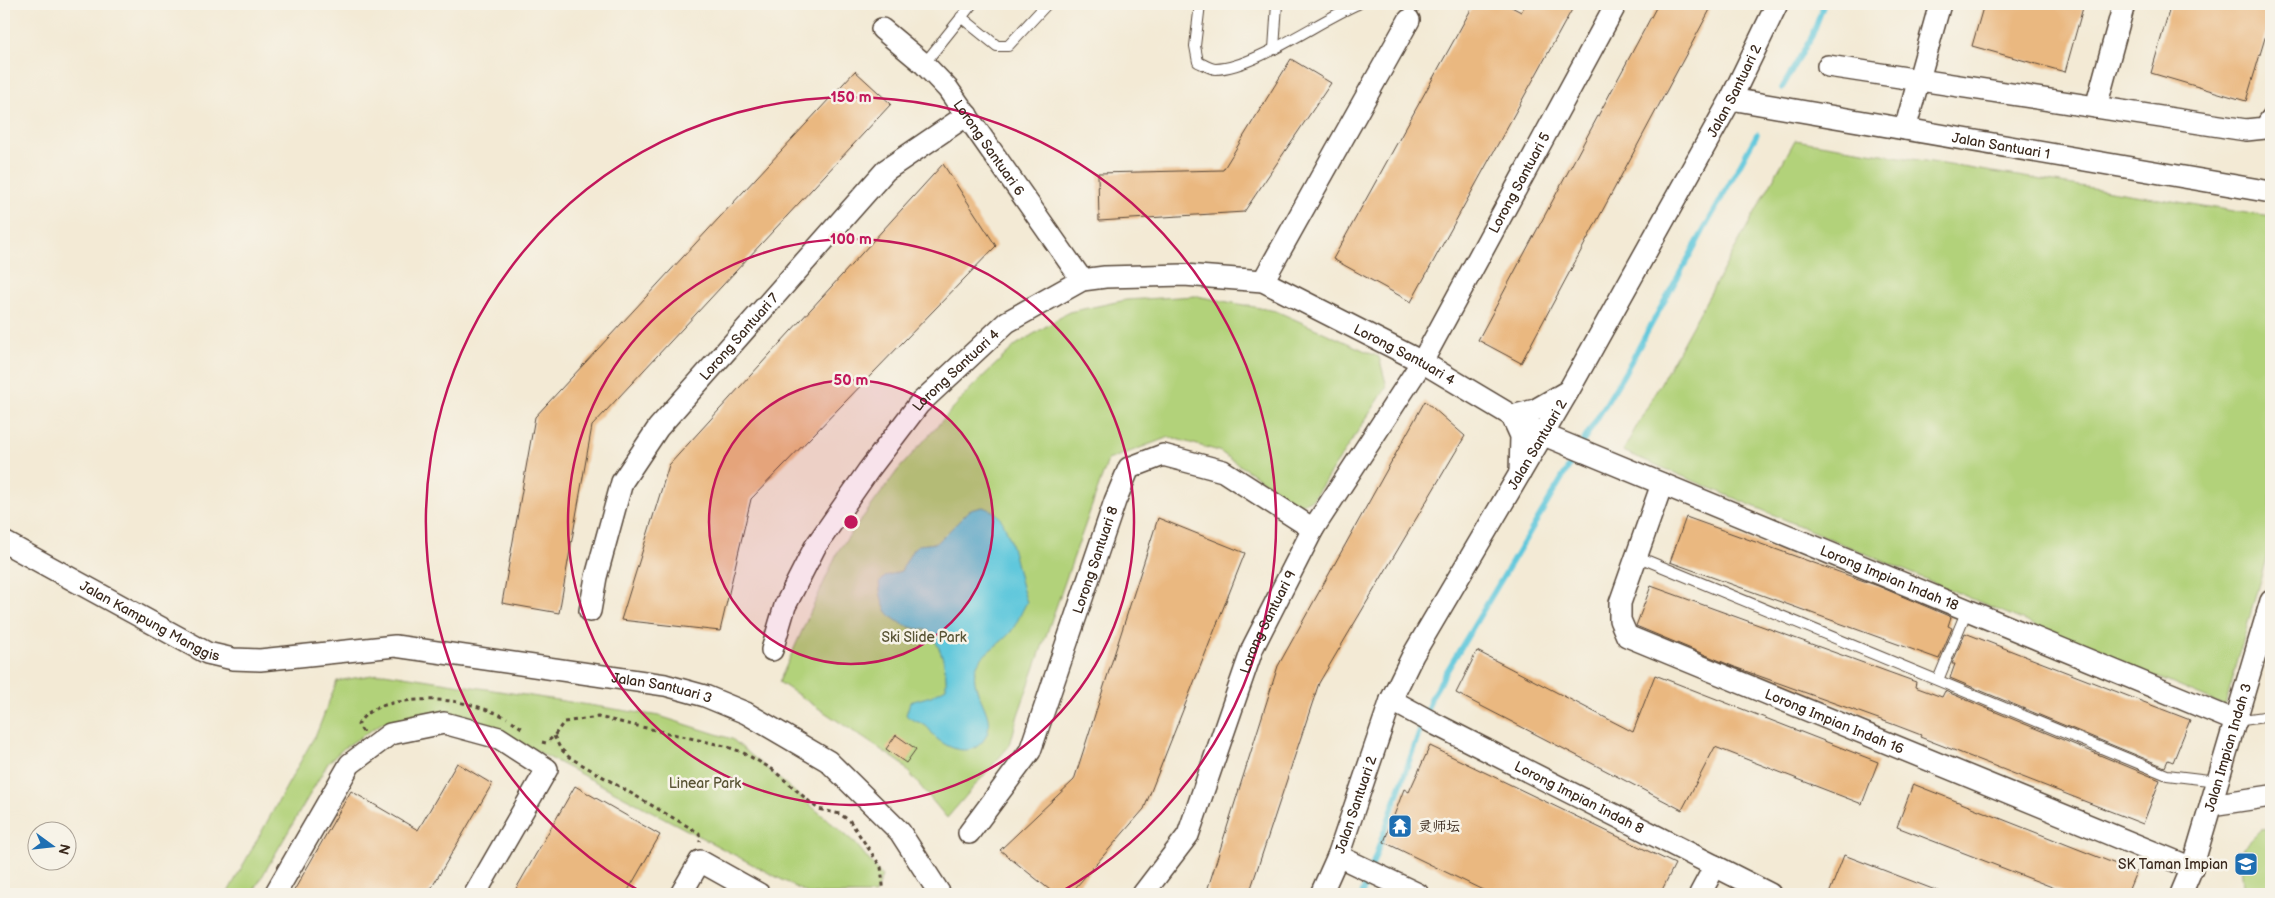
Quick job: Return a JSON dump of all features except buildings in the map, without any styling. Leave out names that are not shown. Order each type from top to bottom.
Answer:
[{"type":"street","name":"Lorong Santuari 5","points":[[1422,362],[1616,4]]},
{"type":"street","name":"Jalan Santuari 2","points":[[1321,894],[1345,859],[1413,655],[1569,390],[1731,99],[1777,4]]},
{"type":"street","points":[[1905,129],[1940,4]]},
{"type":"street","points":[[2096,107],[2124,4]]},
{"type":"street","points":[[1263,281],[1409,20]]},
{"type":"street","name":"Lorong Santuari 6","points":[[882,29],[924,64],[948,90],[1082,280]]},
{"type":"street","points":[[1828,66],[2246,130],[2265,128],[2271,119]]},
{"type":"street","name":"Jalan Santuari 1","points":[[1731,99],[2271,192]]},
{"type":"street","name":"Lorong Santuari 7","points":[[590,611],[596,577],[622,482],[658,428],[886,170],[967,115]]},
{"type":"street","name":"Lorong Santuari 4","points":[[772,650],[785,606],[815,547],[919,404],[1007,322],[1082,280],[1105,277],[1184,274],[1263,281],[1422,362],[1544,434]]},
{"type":"street","name":"Lorong Santuari 9","points":[[1144,894],[1188,835],[1253,647],[1313,529],[1422,362]]},
{"type":"street","points":[[1520,476],[1521,436],[1512,416],[1535,410],[1569,390]]},
{"type":"street","name":"Lorong Impian Indah 18","points":[[1544,434],[2236,721]]},
{"type":"street","name":"Lorong Santuari 8","points":[[969,833],[1030,751],[1115,501],[1129,468],[1163,455],[1223,472],[1313,529]]},
{"type":"street","name":"Lorong Impian Indah 16","points":[[1662,484],[1620,603],[1620,620],[1627,636],[2192,868]]},
{"type":"street","name":"Jalan Kampung Manggis","points":[[4,542],[207,653],[233,659],[260,660],[307,654]]},
{"type":"street","name":"Jalan Impian Indah 3","points":[[2181,894],[2192,868],[2236,721],[2264,646],[2271,601]]},
{"type":"street","name":"Jalan Santuari 3","points":[[307,654],[395,646],[665,685],[704,696],[746,713],[828,761],[900,832],[940,894]]},
{"type":"street","name":"Lorong Impian Indah 8","points":[[1398,704],[1770,894]]},
{"type":"street","points":[[275,894],[350,764],[390,734],[444,723],[499,738],[547,769],[475,894]]},
{"type":"street","points":[[2211,805],[2271,796]]},
{"type":"street","points":[[1345,859],[1418,894]]},
{"type":"street","points":[[681,894],[700,861],[759,894]]},
{"type":"street","points":[[1700,894],[1714,866]]},
{"type":"lane","points":[[924,64],[972,4]]},
{"type":"lane","points":[[961,17],[997,46],[1003,47],[1008,46],[1047,4]]},
{"type":"lane","points":[[1200,4],[1195,46],[1198,62],[1214,69],[1240,63],[1274,49],[1335,14],[1358,4]]},
{"type":"lane","points":[[1274,49],[1278,4]]},
{"type":"lane","points":[[1636,556],[2167,775],[2217,781]]},
{"type":"lane","points":[[1938,680],[1967,610]]},
{"type":"lane","points":[[2236,721],[2271,716]]},
{"type":"path","points":[[373,747],[358,725],[362,717],[379,707],[409,700],[452,701],[500,715],[520,724],[525,731]]},
{"type":"path","points":[[538,740],[546,743],[554,736],[564,722],[598,717],[725,746],[742,752],[772,768],[818,809],[840,814],[850,820],[881,867],[884,894]]},
{"type":"path","points":[[554,736],[560,748],[569,757],[699,832],[700,861]]},
{"type":"green space","points":[[1795,140],[2271,217],[2271,540],[2225,706],[1623,451]]},
{"type":"green space","name":"Ski Slide Park","points":[[1196,296],[1276,311],[1379,357],[1387,387],[1313,499],[1298,505],[1219,451],[1169,437],[1108,460],[1018,715],[1010,745],[947,818],[901,763],[779,682],[838,551],[898,470],[973,386],[1016,345],[1069,312],[1126,300]]},
{"type":"green space","name":"Linear Park","points":[[384,673],[659,716],[732,739],[855,843],[882,876],[875,894],[809,894],[468,715],[382,723],[344,748],[328,763],[252,894],[227,894],[318,730],[337,681]]},
{"type":"green space","points":[[2271,829],[2271,894],[2240,894],[2243,886],[2240,851],[2261,830]]},
{"type":"water","points":[[983,507],[996,513],[1007,532],[1027,602],[1011,632],[982,658],[976,668],[974,677],[987,714],[988,732],[978,746],[972,749],[960,750],[941,742],[926,726],[906,715],[910,702],[931,696],[946,688],[946,673],[940,651],[929,631],[912,628],[890,616],[884,606],[879,583],[886,576],[901,571],[913,549],[918,545],[937,543],[970,510]]},
{"type":"waterway","points":[[1782,88],[1812,36],[1824,4]]},
{"type":"waterway","points":[[1581,445],[1624,374],[1757,134]]},
{"type":"waterway","points":[[1426,713],[1432,696],[1577,453]]},
{"type":"waterway","points":[[1372,866],[1423,722]]},
{"type":"waterway","points":[[1362,894],[1369,875]]},
{"type":"place","name":"灵师坛","points":[[1400,826]]},
{"type":"place","name":"SK Taman Impian","points":[[2246,864]]}]
